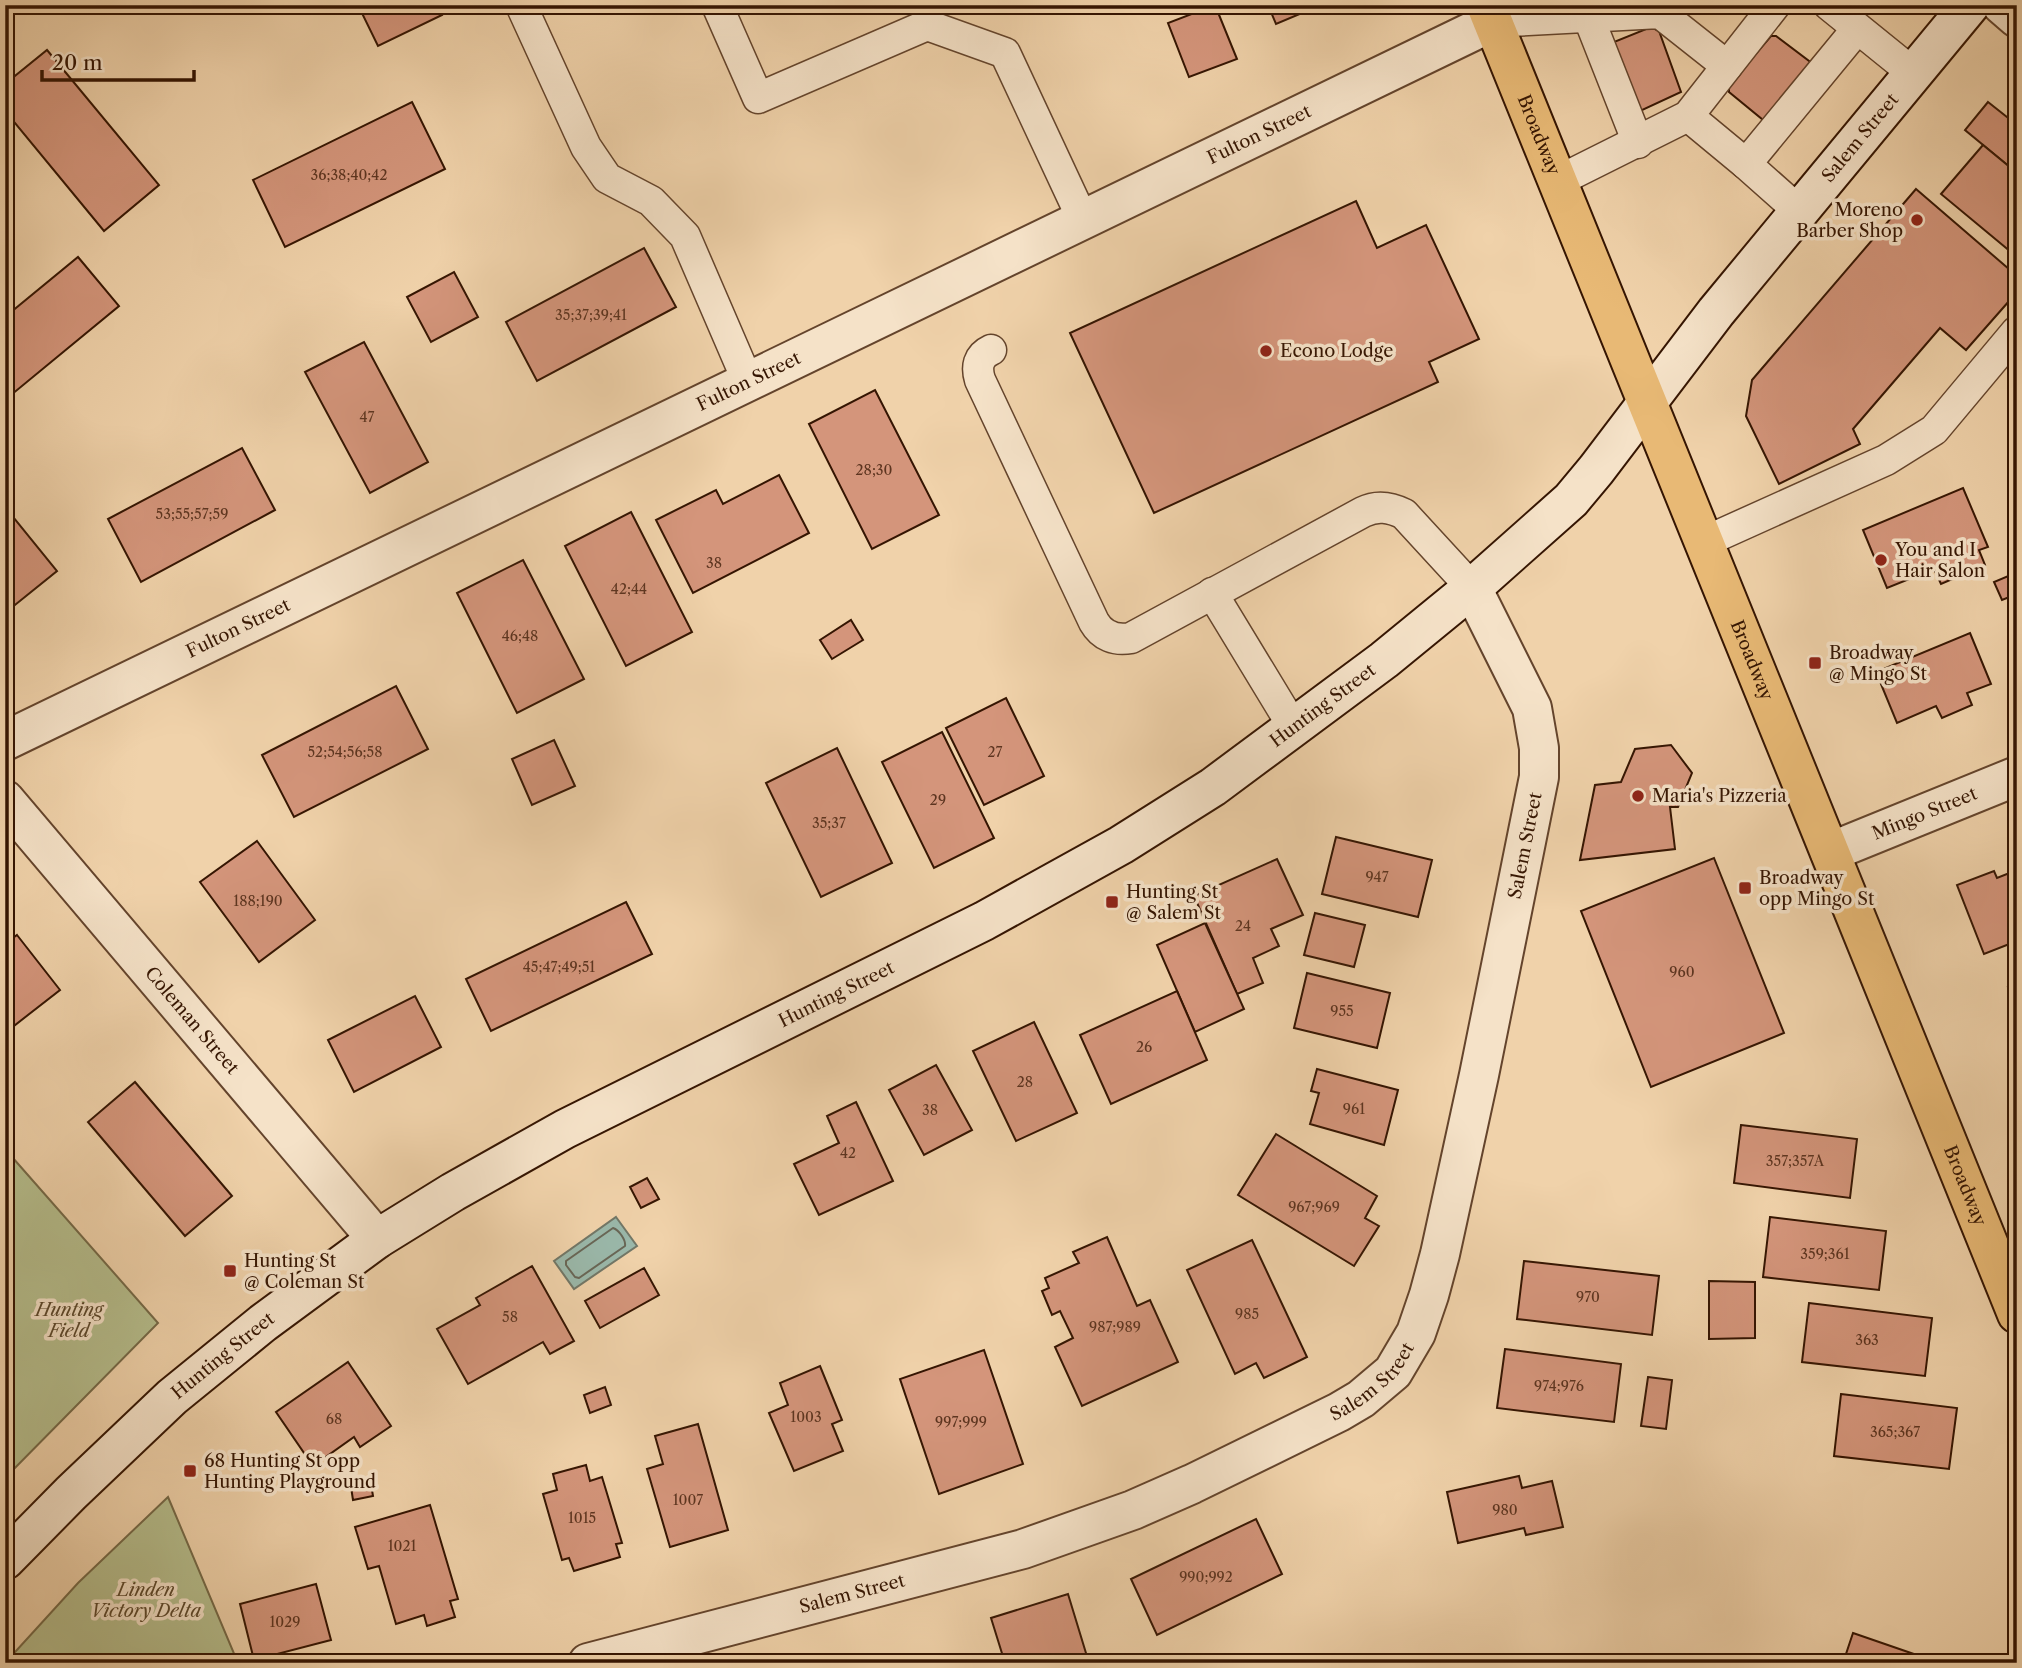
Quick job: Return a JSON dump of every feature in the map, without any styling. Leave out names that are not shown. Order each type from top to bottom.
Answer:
[{"type":"main road","name":"Broadway","points":[[1489,13],[2017,1314]]},
{"type":"street","name":"Salem Street","points":[[1647,404],[1716,312],[1970,5]]},
{"type":"street","points":[[2002,5],[2017,18]]},
{"type":"street","name":"Fulton Street","points":[[5,741],[1083,220],[1489,13]]},
{"type":"street","name":"Hunting Street","points":[[5,1560],[172,1397],[264,1323],[377,1239],[453,1192],[565,1129],[984,921],[1057,882],[1179,809],[1294,728],[1384,660],[1472,588],[1571,500],[1647,404]]},
{"type":"street","name":"Salem Street","points":[[588,1663],[971,1564],[1074,1532],[1192,1485],[1339,1412],[1380,1385],[1393,1372],[1416,1333],[1440,1254],[1539,776],[1539,748],[1532,708],[1472,588]]},
{"type":"street","name":"Mingo Street","points":[[1830,852],[2017,776]]},
{"type":"street","name":"Coleman Street","points":[[5,800],[377,1239]]},
{"type":"lane","points":[[521,5],[586,147],[607,178],[651,201],[685,236],[748,382]]},
{"type":"lane","points":[[717,5],[758,98],[927,25],[1005,53],[1083,220]]},
{"type":"lane","points":[[1556,183],[1688,116],[1775,5]]},
{"type":"lane","points":[[1829,5],[1913,73]]},
{"type":"lane","points":[[1489,13],[1588,16],[1660,13],[1727,66]]},
{"type":"lane","points":[[1588,16],[1639,143]]},
{"type":"lane","points":[[1745,164],[1857,29]]},
{"type":"lane","points":[[1688,116],[1800,212]]},
{"type":"lane","points":[[1704,542],[1886,460],[1934,430],[2016,332]]},
{"type":"lane","points":[[991,350],[982,356],[978,365],[980,380],[1097,627],[1112,638],[1131,638],[1363,512],[1377,507],[1391,508],[1404,514],[1472,588]]},
{"type":"lane","points":[[1212,593],[1294,728]]},
{"type":"green space","name":"Hunting Field","points":[[5,1149],[158,1323],[5,1478]]},
{"type":"green space","name":"Linden Victory Delta","points":[[168,1497],[238,1663],[5,1663],[78,1583]]},
{"type":"water","points":[[616,1217],[637,1246],[574,1289],[554,1261]]},
{"type":"building","points":[[358,5],[437,5],[442,15],[378,46]]},
{"type":"building","points":[[1215,5],[1237,59],[1189,77],[1168,23]]},
{"type":"building","points":[[1268,5],[1321,5],[1276,24]]},
{"type":"building","points":[[1651,27],[1659,31],[1681,92],[1638,112],[1609,44]]},
{"type":"building","points":[[1771,36],[1776,36],[1813,64],[1768,124],[1729,92],[1729,85]]},
{"type":"building","points":[[47,50],[159,185],[104,231],[5,111],[5,84]]},
{"type":"building","points":[[412,102],[445,169],[285,247],[253,180]]},
{"type":"building","points":[[1988,102],[2017,125],[2017,173],[1965,130]]},
{"type":"building","points":[[1983,145],[2017,173],[2017,257],[1941,194]]},
{"type":"building","points":[[1916,189],[2017,276],[2017,292],[1966,350],[1940,328],[1853,429],[1860,444],[1779,484],[1746,416],[1752,380]]},
{"type":"building","name":"Econo Lodge","points":[[1356,201],[1377,248],[1426,225],[1479,339],[1429,362],[1438,382],[1154,513],[1070,333]]},
{"type":"building","points":[[644,248],[676,307],[537,381],[506,322]]},
{"type":"building","points":[[78,257],[119,306],[5,400],[5,317]]},
{"type":"building","points":[[454,272],[478,317],[431,342],[407,297]]},
{"type":"building","points":[[364,342],[428,462],[370,493],[305,372]]},
{"type":"building","points":[[875,390],[939,515],[872,549],[809,424]]},
{"type":"building","points":[[242,448],[275,510],[141,582],[108,519]]},
{"type":"building","points":[[779,475],[809,533],[693,593],[656,520],[716,490],[723,504]]},
{"type":"building","points":[[1963,488],[1988,547],[1979,550],[1985,565],[1941,584],[1934,569],[1887,588],[1863,530]]},
{"type":"building","points":[[5,507],[57,571],[5,613]]},
{"type":"building","points":[[631,512],[692,632],[626,666],[565,546]]},
{"type":"building","points":[[523,560],[584,679],[517,713],[457,593]]},
{"type":"building","points":[[2013,574],[2017,594],[2002,600],[1994,582]]},
{"type":"building","points":[[851,620],[863,640],[832,659],[820,640]]},
{"type":"building","points":[[1970,633],[1991,684],[1967,693],[1972,705],[1942,718],[1936,706],[1897,723],[1876,672]]},
{"type":"building","points":[[396,686],[428,749],[294,817],[262,755]]},
{"type":"building","points":[[1006,698],[1044,776],[984,805],[946,728]]},
{"type":"building","points":[[942,732],[994,838],[934,868],[882,762]]},
{"type":"building","points":[[554,740],[575,786],[532,805],[512,759]]},
{"type":"building","name":"Maria's Pizzeria","points":[[1671,745],[1692,773],[1678,807],[1670,807],[1675,849],[1580,860],[1595,785],[1621,782],[1635,749]]},
{"type":"building","points":[[837,748],[892,863],[821,897],[766,783]]},
{"type":"building","points":[[1336,837],[1432,860],[1418,917],[1322,894]]},
{"type":"building","points":[[257,841],[315,920],[259,962],[200,882]]},
{"type":"building","points":[[1714,858],[1784,1033],[1651,1087],[1581,911]]},
{"type":"building","points":[[1277,859],[1303,915],[1271,929],[1279,946],[1253,958],[1263,983],[1237,994],[1194,896]]},
{"type":"building","points":[[2017,870],[2017,941],[1984,954],[1957,885],[1994,871],[1997,878]]},
{"type":"building","points":[[626,902],[652,954],[491,1031],[466,979]]},
{"type":"building","points":[[1315,913],[1365,925],[1354,967],[1304,955]]},
{"type":"building","points":[[1205,923],[1244,1009],[1195,1032],[1157,945]]},
{"type":"building","points":[[17,935],[60,990],[10,1029],[5,1023],[5,944]]},
{"type":"building","points":[[1307,973],[1390,993],[1377,1048],[1294,1028]]},
{"type":"building","points":[[2017,984],[2017,1011],[2008,987]]},
{"type":"building","points":[[1177,991],[1207,1060],[1111,1104],[1080,1035]]},
{"type":"building","points":[[415,996],[441,1047],[354,1092],[328,1040]]},
{"type":"building","points":[[1034,1022],[1077,1113],[1016,1141],[973,1051]]},
{"type":"building","points":[[936,1065],[972,1130],[924,1155],[889,1090]]},
{"type":"building","points":[[1317,1069],[1398,1090],[1384,1145],[1310,1124],[1319,1093],[1311,1091]]},
{"type":"building","points":[[135,1082],[232,1196],[185,1236],[88,1122]]},
{"type":"building","points":[[856,1102],[893,1181],[819,1215],[794,1164],[839,1143],[827,1116]]},
{"type":"building","points":[[1741,1125],[1857,1139],[1850,1198],[1734,1183]]},
{"type":"building","points":[[1276,1134],[1377,1196],[1365,1218],[1379,1226],[1354,1266],[1238,1195]]},
{"type":"building","points":[[647,1178],[659,1199],[641,1208],[630,1187]]},
{"type":"building","points":[[1770,1217],[1886,1231],[1879,1290],[1763,1277]]},
{"type":"building","points":[[1107,1237],[1137,1306],[1150,1300],[1178,1362],[1082,1406],[1055,1347],[1073,1338],[1060,1311],[1052,1315],[1042,1291],[1049,1288],[1045,1278],[1079,1263],[1073,1252]]},
{"type":"building","points":[[1252,1240],[1307,1357],[1264,1378],[1256,1363],[1235,1374],[1187,1270]]},
{"type":"building","points":[[1524,1261],[1659,1276],[1652,1335],[1517,1319]]},
{"type":"building","points":[[532,1266],[574,1341],[550,1354],[543,1342],[468,1384],[437,1329],[480,1305],[476,1298]]},
{"type":"building","points":[[644,1268],[659,1295],[600,1328],[585,1301]]},
{"type":"building","points":[[1709,1281],[1755,1282],[1755,1338],[1709,1339]]},
{"type":"building","points":[[1809,1303],[1932,1318],[1925,1376],[1802,1362]]},
{"type":"building","points":[[1505,1349],[1621,1364],[1614,1422],[1497,1408]]},
{"type":"building","points":[[984,1350],[1023,1464],[939,1494],[900,1379]]},
{"type":"building","points":[[348,1362],[391,1426],[360,1447],[354,1437],[313,1466],[276,1412]]},
{"type":"building","points":[[820,1366],[842,1420],[832,1424],[843,1451],[794,1471],[769,1413],[788,1405],[780,1383]]},
{"type":"building","points":[[1648,1377],[1672,1380],[1666,1429],[1641,1426]]},
{"type":"building","points":[[605,1387],[611,1405],[590,1413],[584,1395]]},
{"type":"building","points":[[1841,1394],[1957,1408],[1949,1469],[1834,1456]]},
{"type":"building","points":[[698,1424],[728,1530],[670,1547],[647,1469],[663,1464],[655,1436]]},
{"type":"building","points":[[586,1465],[590,1481],[602,1477],[622,1543],[616,1544],[620,1557],[574,1571],[569,1558],[562,1560],[543,1494],[557,1490],[553,1474]]},
{"type":"building","points":[[1519,1476],[1522,1488],[1552,1481],[1563,1527],[1526,1535],[1524,1528],[1458,1543],[1447,1492]]},
{"type":"building","points":[[371,1484],[373,1496],[353,1500],[351,1487]]},
{"type":"building","points":[[430,1505],[458,1599],[450,1601],[455,1617],[427,1626],[424,1615],[396,1624],[379,1566],[368,1569],[355,1527]]},
{"type":"building","points":[[1256,1519],[1282,1574],[1157,1635],[1131,1579]]},
{"type":"building","points":[[316,1584],[331,1640],[254,1660],[240,1604]]},
{"type":"building","points":[[1068,1594],[1089,1663],[1005,1663],[991,1618]]},
{"type":"building","points":[[1853,1633],[1940,1663],[1843,1663]]},
{"type":"place","name":"Moreno Barber Shop","points":[[1917,220]]},
{"type":"place","name":"Econo Lodge","points":[[1266,351]]},
{"type":"place","name":"You and I Hair Salon","points":[[1881,560]]},
{"type":"place","name":"Broadway @ Mingo St","points":[[1815,663]]},
{"type":"place","name":"Maria's Pizzeria","points":[[1638,796]]},
{"type":"place","name":"Broadway opp Mingo St","points":[[1745,888]]},
{"type":"place","name":"Hunting St @ Salem St","points":[[1112,902]]},
{"type":"place","name":"Hunting St @ Coleman St","points":[[230,1271]]},
{"type":"place","name":"68 Hunting St opp Hunting Playground","points":[[190,1471]]}]
